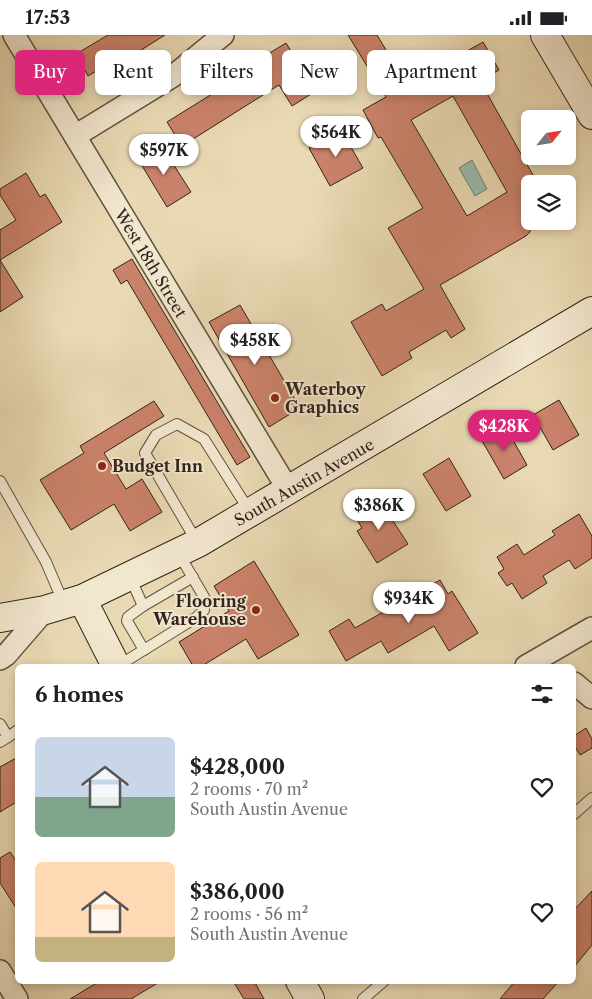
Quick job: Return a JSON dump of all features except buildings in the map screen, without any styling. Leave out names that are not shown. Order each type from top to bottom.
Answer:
[{"type":"main road","points":[[545,35],[592,115]]},
{"type":"main road","name":"South Austin Avenue","points":[[0,618],[64,605],[130,577],[188,548],[289,491],[592,311]]},
{"type":"main road","points":[[64,605],[115,664]]},
{"type":"main road","points":[[302,984],[310,999]]},
{"type":"street","name":"West 18th Street","points":[[14,35],[289,491]]},
{"type":"street","points":[[75,136],[173,76],[223,35]]},
{"type":"street","points":[[0,659],[64,605]]},
{"type":"street","points":[[540,663],[592,628]]},
{"type":"street","points":[[576,685],[592,699]]},
{"type":"street","points":[[5,973],[17,999]]},
{"type":"lane","points":[[120,664],[197,617],[204,610],[204,597],[193,577],[188,548],[145,453],[156,435],[177,424],[204,439],[251,513]]},
{"type":"lane","points":[[0,481],[46,562],[64,605]]},
{"type":"lane","points":[[130,577],[143,606]]},
{"type":"lane","points":[[144,650],[127,621],[128,617],[143,606],[193,577]]},
{"type":"lane","points":[[0,724],[4,739],[15,733]]},
{"type":"lane","points":[[576,812],[592,798]]},
{"type":"lane","points":[[364,999],[381,984]]},
{"type":"shaded area","points":[[472,160],[487,189],[475,196],[459,168]]},
{"type":"place","name":"Waterboy Graphics","points":[[275,398]]},
{"type":"place","name":"Budget Inn","points":[[102,466]]},
{"type":"place","name":"Flooring Warehouse","points":[[256,610]]}]
